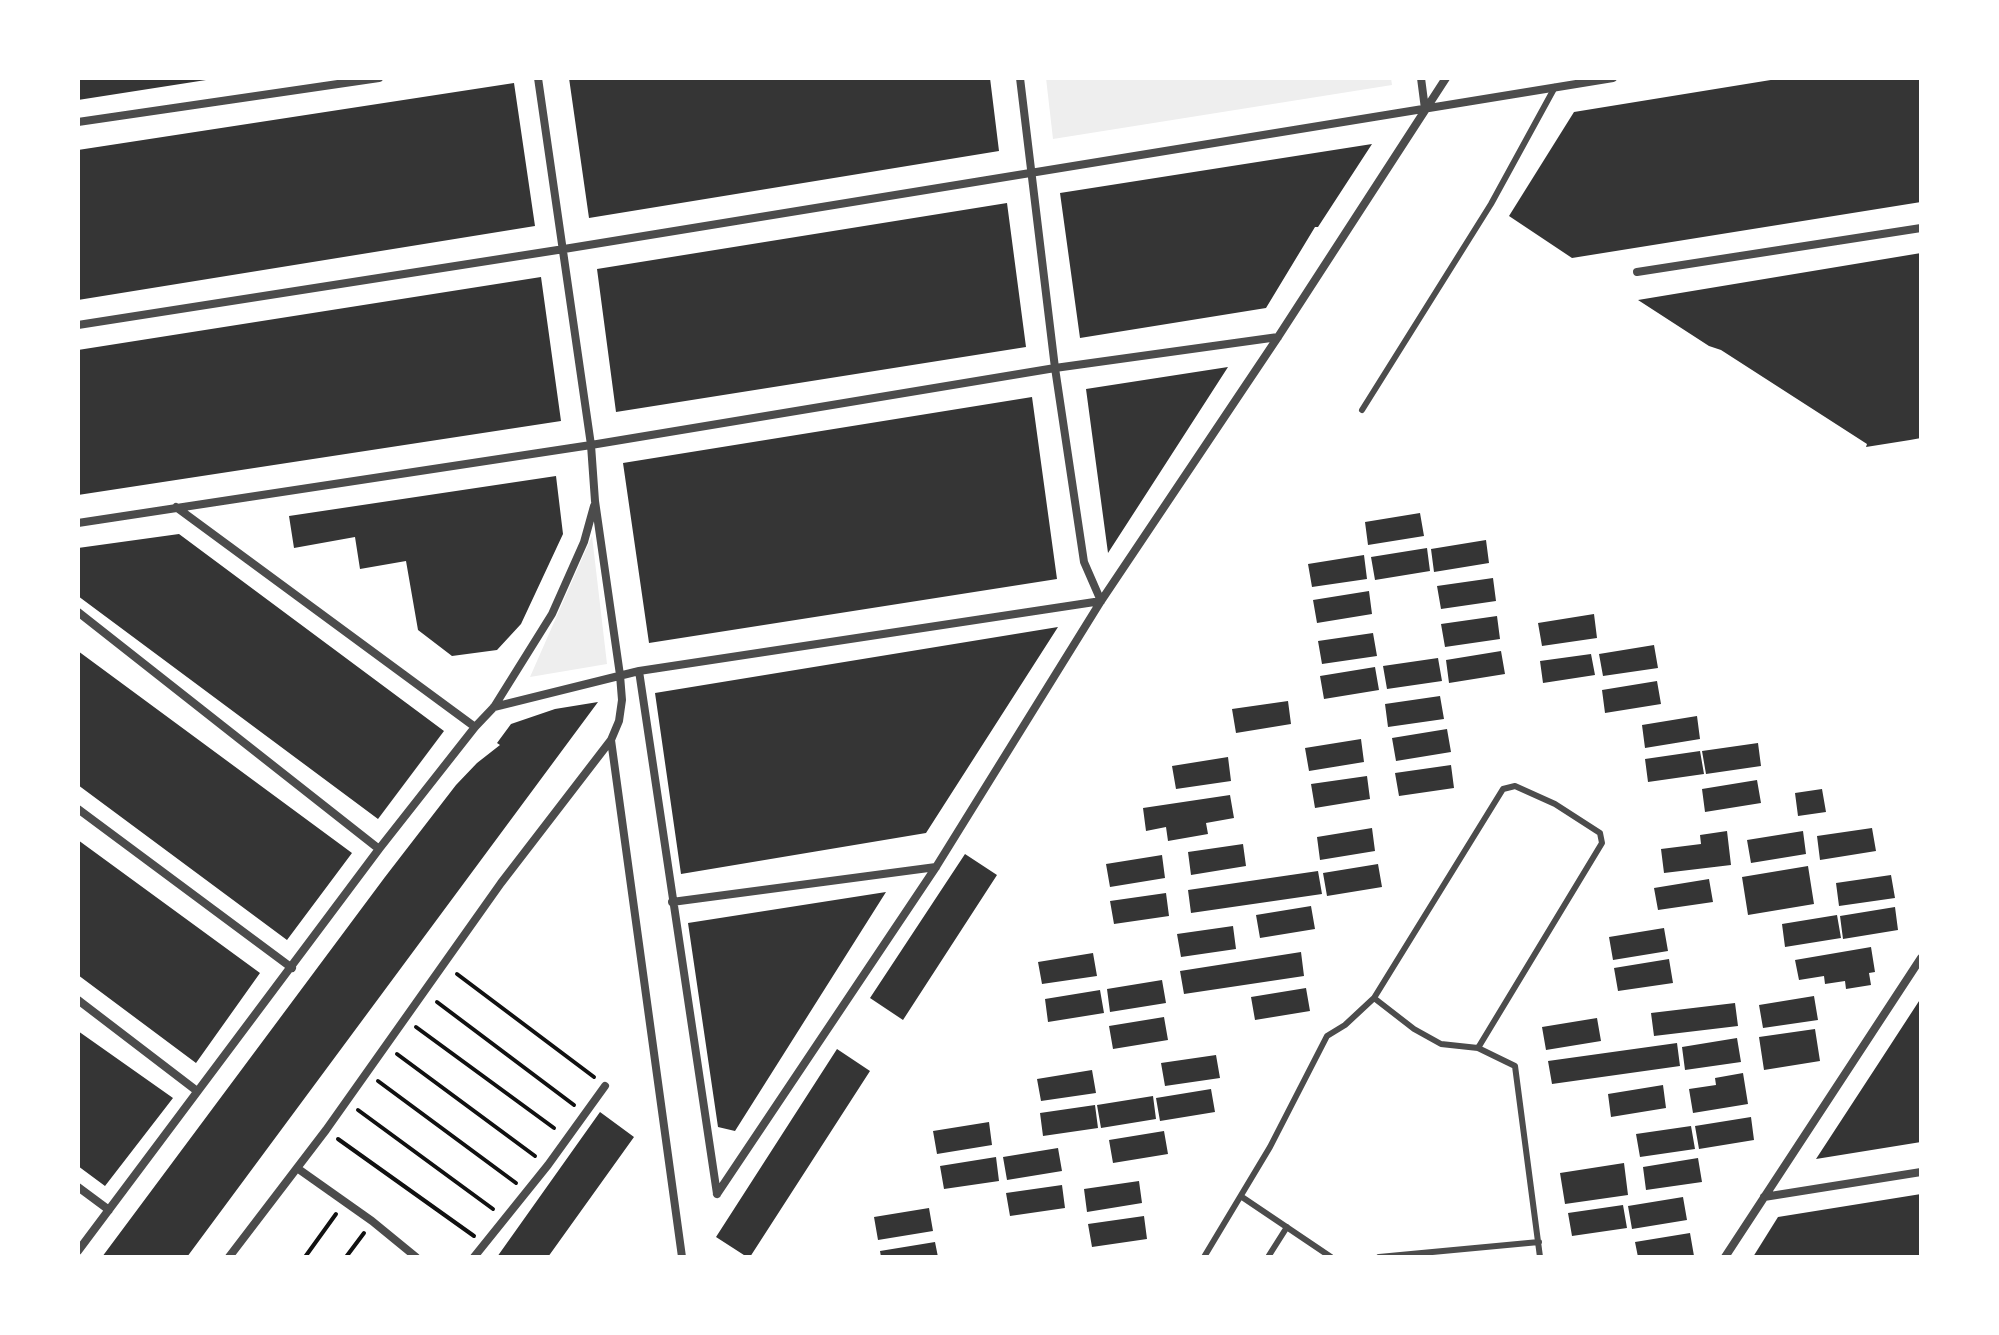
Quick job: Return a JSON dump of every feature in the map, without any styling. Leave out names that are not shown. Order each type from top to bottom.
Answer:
[{"type":"street","points":[[78,122],[379,78]]},
{"type":"street","points":[[229,1257],[297,1168],[501,883],[611,740],[621,711],[620,675],[595,501],[591,445],[538,78]]},
{"type":"street","points":[[1020,78],[1055,368],[1084,562],[1101,601]]},
{"type":"street","points":[[1421,78],[1425,110]]},
{"type":"street","points":[[639,671],[717,1194],[936,867],[1101,601],[1446,78]]},
{"type":"street","points":[[1555,87],[1561,78]]},
{"type":"street","points":[[78,325],[1613,78]]},
{"type":"street","points":[[1637,272],[1921,228]]},
{"type":"street","points":[[78,523],[591,445],[1055,368],[1278,337]]},
{"type":"street","points":[[78,1251],[379,849],[494,707],[552,614],[584,542],[595,501]]},
{"type":"street","points":[[176,507],[475,727]]},
{"type":"street","points":[[494,707],[639,671],[1101,601]]},
{"type":"street","points":[[78,612],[379,849]]},
{"type":"street","points":[[611,740],[681,1252]]},
{"type":"street","points":[[78,809],[292,968]]},
{"type":"street","points":[[672,902],[936,867]]},
{"type":"street","points":[[1725,1257],[1921,958]]},
{"type":"street","points":[[78,1000],[197,1091]]},
{"type":"street","points":[[474,1257],[569,1138],[605,1086]]},
{"type":"street","points":[[297,1168],[372,1221],[416,1257]]},
{"type":"street","points":[[1764,1197],[1921,1172]]},
{"type":"street","points":[[78,1187],[109,1210]]},
{"type":"lane","points":[[1362,410],[1491,204],[1555,87]]},
{"type":"lane","points":[[1204,1257],[1242,1197],[1327,1036],[1345,1025],[1374,998],[1503,789],[1515,786],[1555,804],[1600,833],[1602,843],[1478,1048]]},
{"type":"lane","points":[[1374,998],[1414,1029],[1441,1044],[1478,1048],[1510,1063],[1517,1072],[1540,1257]]},
{"type":"lane","points":[[1242,1197],[1331,1257]]},
{"type":"lane","points":[[1268,1257],[1287,1227]]},
{"type":"lane","points":[[1379,1257],[1539,1242]]},
{"type":"path","points":[[457,974],[605,1086]]},
{"type":"path","points":[[435,1001],[586,1112]]},
{"type":"path","points":[[415,1026],[569,1138]]},
{"type":"path","points":[[394,1052],[548,1165]]},
{"type":"path","points":[[375,1079],[527,1191]]},
{"type":"path","points":[[355,1108],[505,1218]]},
{"type":"path","points":[[338,1139],[485,1244]]},
{"type":"path","points":[[305,1257],[345,1202]]},
{"type":"path","points":[[346,1257],[372,1221]]},
{"type":"shaded area","points":[[1046,78],[1391,78],[1392,85],[1053,139]]},
{"type":"shaded area","points":[[592,536],[607,664],[530,677]]},
{"type":"building","points":[[78,78],[206,78],[206,80],[78,100]]},
{"type":"building","points":[[569,78],[990,78],[999,151],[589,218]]},
{"type":"building","points":[[1783,78],[1921,78],[1921,202],[1572,258],[1509,216],[1574,112]]},
{"type":"building","points":[[514,83],[535,226],[78,300],[78,150]]},
{"type":"building","points":[[1372,144],[1318,227],[1315,227],[1266,308],[1080,338],[1060,193]]},
{"type":"building","points":[[1007,203],[1026,347],[616,412],[597,269]]},
{"type":"building","points":[[1921,253],[1921,438],[1910,440],[1866,447],[1867,444],[1638,300]]},
{"type":"building","points":[[541,277],[561,421],[78,495],[78,350]]},
{"type":"building","points":[[1228,367],[1150,488],[1108,553],[1086,389]]},
{"type":"building","points":[[1032,397],[1057,579],[649,643],[623,463]]},
{"type":"building","points":[[556,476],[563,534],[521,624],[497,650],[452,656],[418,630],[406,561],[360,569],[355,537],[294,548],[289,516]]},
{"type":"building","points":[[1420,513],[1424,536],[1368,545],[1365,522]]},
{"type":"building","points":[[179,534],[444,731],[378,819],[78,596],[78,548]]},
{"type":"building","points":[[1486,540],[1489,563],[1434,572],[1431,549]]},
{"type":"building","points":[[1427,548],[1430,571],[1375,580],[1371,557]]},
{"type":"building","points":[[1364,555],[1367,579],[1312,587],[1308,564]]},
{"type":"building","points":[[1493,578],[1496,601],[1441,609],[1437,586]]},
{"type":"building","points":[[1369,591],[1372,614],[1317,623],[1313,600]]},
{"type":"building","points":[[1594,614],[1597,638],[1542,646],[1538,623]]},
{"type":"building","points":[[1497,616],[1500,639],[1445,647],[1441,624]]},
{"type":"building","points":[[1058,627],[926,833],[681,874],[655,693]]},
{"type":"building","points":[[1373,633],[1377,656],[1322,664],[1318,641]]},
{"type":"building","points":[[1654,645],[1658,668],[1603,676],[1599,654]]},
{"type":"building","points":[[78,651],[352,853],[287,940],[78,785]]},
{"type":"building","points":[[1501,651],[1505,674],[1449,683],[1446,660]]},
{"type":"building","points":[[1591,654],[1595,675],[1543,683],[1540,661]]},
{"type":"building","points":[[1438,658],[1442,681],[1387,689],[1383,666]]},
{"type":"building","points":[[1375,667],[1379,690],[1324,699],[1320,676]]},
{"type":"building","points":[[1657,681],[1661,704],[1605,713],[1602,690]]},
{"type":"building","points":[[1440,696],[1444,719],[1388,727],[1385,704]]},
{"type":"building","points":[[1288,701],[1291,724],[1236,733],[1232,709]]},
{"type":"building","points":[[598,702],[187,1257],[102,1257],[456,785],[500,745],[497,743],[511,724],[555,709]]},
{"type":"building","points":[[1697,716],[1700,739],[1645,748],[1642,725]]},
{"type":"building","points":[[1447,729],[1451,752],[1396,761],[1392,738]]},
{"type":"building","points":[[1361,739],[1364,762],[1309,771],[1305,748]]},
{"type":"building","points":[[1758,743],[1761,766],[1706,774],[1702,751]]},
{"type":"building","points":[[1700,751],[1704,774],[1648,782],[1645,759]]},
{"type":"building","points":[[1228,757],[1231,781],[1176,789],[1172,766]]},
{"type":"building","points":[[1451,765],[1454,788],[1399,796],[1395,773]]},
{"type":"building","points":[[1367,776],[1370,799],[1315,808],[1311,784]]},
{"type":"building","points":[[1757,780],[1761,803],[1705,812],[1702,789]]},
{"type":"building","points":[[1822,789],[1826,812],[1798,816],[1795,793]]},
{"type":"building","points":[[1230,795],[1234,818],[1206,823],[1208,834],[1168,841],[1166,827],[1146,831],[1143,808]]},
{"type":"building","points":[[1372,828],[1375,851],[1320,860],[1317,837]]},
{"type":"building","points":[[1872,828],[1876,851],[1820,860],[1817,836]]},
{"type":"building","points":[[1727,831],[1731,865],[1664,873],[1661,849],[1701,844],[1700,835]]},
{"type":"building","points":[[1803,831],[1806,854],[1751,863],[1747,840]]},
{"type":"building","points":[[78,840],[260,973],[196,1063],[78,975]]},
{"type":"building","points":[[1243,844],[1246,866],[1191,875],[1188,852]]},
{"type":"building","points":[[965,854],[997,875],[903,1020],[870,998]]},
{"type":"building","points":[[1162,855],[1165,878],[1110,887],[1106,864]]},
{"type":"building","points":[[1378,864],[1382,887],[1327,896],[1323,873]]},
{"type":"building","points":[[1808,866],[1814,904],[1748,915],[1742,877]]},
{"type":"building","points":[[1318,871],[1322,894],[1191,913],[1188,890]]},
{"type":"building","points":[[1891,875],[1895,898],[1839,906],[1836,883]]},
{"type":"building","points":[[1709,879],[1713,902],[1658,910],[1654,888]]},
{"type":"building","points":[[886,892],[735,1131],[718,1127],[688,923]]},
{"type":"building","points":[[1166,893],[1169,916],[1114,924],[1110,901]]},
{"type":"building","points":[[1311,906],[1315,929],[1260,938],[1256,915]]},
{"type":"building","points":[[1895,907],[1898,930],[1843,939],[1840,916]]},
{"type":"building","points":[[1837,915],[1841,938],[1785,947],[1782,924]]},
{"type":"building","points":[[1233,926],[1236,949],[1181,957],[1177,934]]},
{"type":"building","points":[[1664,928],[1668,951],[1613,960],[1609,937]]},
{"type":"building","points":[[1871,947],[1875,972],[1869,973],[1871,985],[1846,989],[1845,981],[1825,984],[1824,976],[1799,980],[1795,960]]},
{"type":"building","points":[[1301,952],[1304,976],[1184,994],[1180,971]]},
{"type":"building","points":[[1093,953],[1097,976],[1042,984],[1038,962]]},
{"type":"building","points":[[1669,959],[1673,983],[1618,991],[1614,968]]},
{"type":"building","points":[[1162,980],[1166,1003],[1110,1012],[1107,989]]},
{"type":"building","points":[[1306,988],[1310,1011],[1255,1020],[1251,997]]},
{"type":"building","points":[[1100,990],[1104,1013],[1048,1022],[1045,999]]},
{"type":"building","points":[[1814,996],[1818,1020],[1763,1028],[1759,1005]]},
{"type":"building","points":[[1921,998],[1921,1142],[1816,1159],[1880,1061]]},
{"type":"building","points":[[1735,1003],[1738,1026],[1654,1036],[1651,1013]]},
{"type":"building","points":[[1164,1017],[1168,1040],[1113,1049],[1109,1026]]},
{"type":"building","points":[[1597,1018],[1601,1041],[1546,1050],[1542,1027]]},
{"type":"building","points":[[1815,1029],[1820,1061],[1764,1070],[1759,1037]]},
{"type":"building","points":[[78,1031],[173,1098],[105,1186],[78,1166]]},
{"type":"building","points":[[1737,1038],[1741,1062],[1685,1070],[1682,1047]]},
{"type":"building","points":[[1677,1043],[1680,1066],[1552,1084],[1548,1061]]},
{"type":"building","points":[[837,1049],[870,1071],[750,1257],[747,1257],[716,1237]]},
{"type":"building","points":[[1216,1055],[1220,1078],[1165,1086],[1161,1063]]},
{"type":"building","points":[[1092,1070],[1096,1093],[1041,1101],[1037,1079]]},
{"type":"building","points":[[1743,1073],[1748,1104],[1693,1113],[1689,1089],[1716,1085],[1715,1078]]},
{"type":"building","points":[[1663,1085],[1666,1108],[1611,1117],[1608,1094]]},
{"type":"building","points":[[1211,1089],[1215,1112],[1160,1121],[1156,1098]]},
{"type":"building","points":[[1153,1096],[1156,1119],[1101,1128],[1097,1105]]},
{"type":"building","points":[[1095,1105],[1098,1128],[1043,1136],[1040,1113]]},
{"type":"building","points":[[600,1112],[634,1137],[548,1257],[497,1257]]},
{"type":"building","points":[[1751,1117],[1754,1140],[1699,1149],[1695,1126]]},
{"type":"building","points":[[989,1122],[992,1145],[937,1154],[933,1131]]},
{"type":"building","points":[[1691,1126],[1695,1149],[1640,1157],[1636,1134]]},
{"type":"building","points":[[1164,1131],[1168,1154],[1113,1163],[1109,1140]]},
{"type":"building","points":[[1058,1148],[1062,1171],[1007,1180],[1003,1157]]},
{"type":"building","points":[[996,1157],[999,1181],[944,1189],[940,1166]]},
{"type":"building","points":[[1698,1158],[1702,1182],[1646,1190],[1643,1167]]},
{"type":"building","points":[[1624,1163],[1628,1195],[1565,1204],[1560,1173]]},
{"type":"building","points":[[1139,1181],[1142,1203],[1087,1212],[1084,1189]]},
{"type":"building","points":[[1062,1185],[1065,1208],[1010,1216],[1006,1193]]},
{"type":"building","points":[[1921,1194],[1921,1257],[1753,1257],[1778,1217]]},
{"type":"building","points":[[1683,1197],[1687,1220],[1632,1229],[1628,1206]]},
{"type":"building","points":[[1623,1205],[1627,1228],[1572,1236],[1568,1213]]},
{"type":"building","points":[[929,1208],[933,1231],[878,1240],[874,1217]]},
{"type":"building","points":[[1144,1216],[1147,1239],[1092,1247],[1088,1224]]},
{"type":"building","points":[[1690,1233],[1694,1256],[1638,1257],[1635,1242]]},
{"type":"building","points":[[935,1242],[938,1257],[881,1257],[880,1251]]}]
